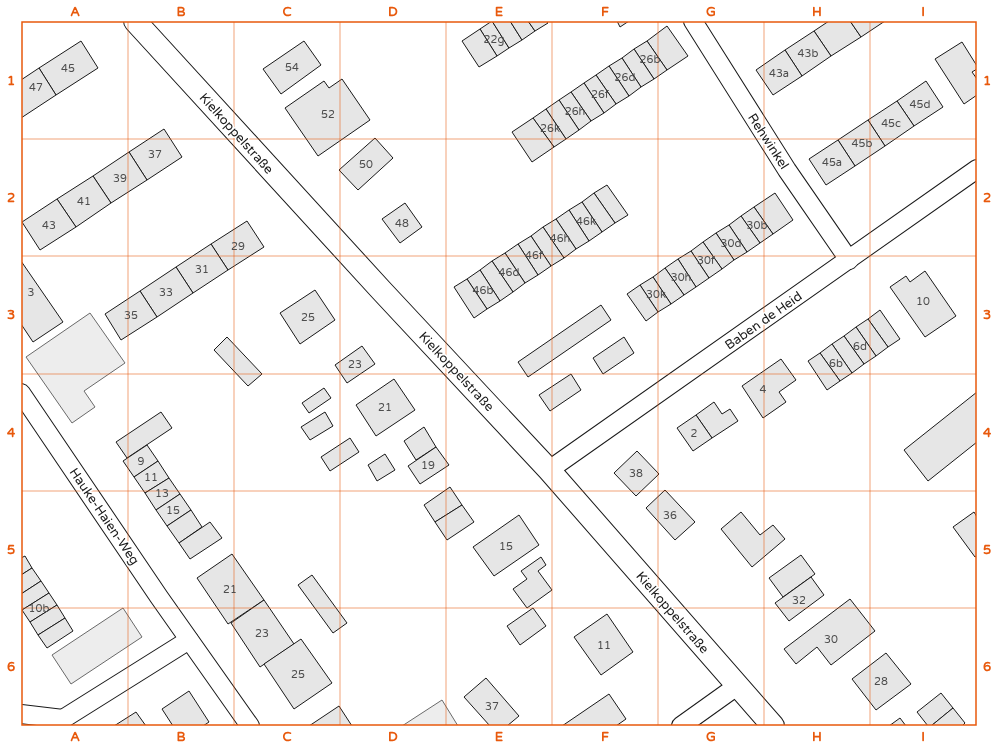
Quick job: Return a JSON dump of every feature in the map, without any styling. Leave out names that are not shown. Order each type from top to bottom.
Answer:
[{"type":"street","name":"Kielkoppelstraße","points":[[135,21],[381,290],[549,470],[773,726]]},
{"type":"street","name":"Rehwinkel","points":[[693,21],[787,170],[848,260]]},
{"type":"street","name":"Baben de Heid","points":[[549,470],[977,169]]},
{"type":"street","name":"Hauke-Haien-Weg","points":[[21,393],[189,640],[250,726]]},
{"type":"street","points":[[21,714],[58,723],[189,640]]},
{"type":"street","points":[[681,726],[737,686]]},
{"type":"shaded area","points":[[90,313],[125,363],[84,391],[95,407],[72,423],[26,357]]},
{"type":"shaded area","points":[[123,608],[142,637],[71,684],[52,655]]},
{"type":"shaded area","points":[[442,700],[458,726],[402,726]]},
{"type":"building","points":[[492,21],[509,48],[497,56],[480,29]]},
{"type":"building","points":[[492,21],[510,21],[522,40],[509,48]]},
{"type":"building","points":[[510,21],[528,21],[535,31],[522,40]]},
{"type":"building","points":[[528,21],[546,21],[548,23],[535,31]]},
{"type":"building","points":[[617,21],[629,21],[620,27]]},
{"type":"building","points":[[829,21],[850,21],[861,37],[831,56],[814,31]]},
{"type":"building","points":[[850,21],[885,21],[861,37]]},
{"type":"building","points":[[667,26],[688,56],[667,70],[647,41]]},
{"type":"building","points":[[480,29],[497,56],[479,67],[462,41]]},
{"type":"building","points":[[814,31],[831,56],[802,76],[785,50]]},
{"type":"building","points":[[81,41],[98,68],[56,95],[39,68]]},
{"type":"building","points":[[304,41],[321,65],[281,94],[263,69]]},
{"type":"building","points":[[647,41],[667,70],[654,79],[634,49]]},
{"type":"building","points":[[962,42],[977,66],[977,69],[972,72],[977,79],[977,95],[964,104],[935,59]]},
{"type":"building","points":[[634,49],[654,79],[641,87],[622,58]]},
{"type":"building","points":[[785,50],[802,76],[773,95],[756,70]]},
{"type":"building","points":[[622,58],[641,87],[629,96],[609,66]]},
{"type":"building","points":[[609,66],[629,96],[616,104],[596,75]]},
{"type":"building","points":[[39,68],[56,95],[21,118],[21,80]]},
{"type":"building","points":[[596,75],[616,104],[604,113],[584,83]]},
{"type":"building","points":[[342,79],[370,120],[318,156],[285,108],[324,81],[329,88]]},
{"type":"building","points":[[926,81],[943,107],[914,126],[897,101]]},
{"type":"building","points":[[584,83],[604,113],[591,121],[571,92]]},
{"type":"building","points":[[571,92],[591,121],[579,130],[559,100]]},
{"type":"building","points":[[559,100],[579,130],[566,139],[546,109]]},
{"type":"building","points":[[897,101],[914,126],[885,146],[868,120]]},
{"type":"building","points":[[546,109],[566,139],[554,147],[533,118]]},
{"type":"building","points":[[533,118],[554,147],[532,162],[512,132]]},
{"type":"building","points":[[868,120],[885,146],[855,166],[838,140]]},
{"type":"building","points":[[164,129],[182,157],[147,180],[129,152]]},
{"type":"building","points":[[375,138],[393,158],[358,190],[339,170]]},
{"type":"building","points":[[838,140],[855,166],[826,185],[809,159]]},
{"type":"building","points":[[129,152],[147,180],[111,203],[93,176]]},
{"type":"building","points":[[93,176],[111,203],[76,227],[57,199]]},
{"type":"building","points":[[607,185],[628,215],[615,223],[594,193]]},
{"type":"building","points":[[594,193],[615,223],[602,232],[582,202]]},
{"type":"building","points":[[775,193],[793,220],[773,234],[754,207]]},
{"type":"building","points":[[57,199],[76,227],[40,250],[22,222]]},
{"type":"building","points":[[582,202],[602,232],[589,241],[569,210]]},
{"type":"building","points":[[405,203],[422,227],[400,243],[382,219]]},
{"type":"building","points":[[754,207],[773,234],[760,243],[741,216]]},
{"type":"building","points":[[569,210],[589,241],[576,249],[556,219]]},
{"type":"building","points":[[741,216],[760,243],[747,252],[729,225]]},
{"type":"building","points":[[556,219],[576,249],[564,258],[543,227]]},
{"type":"building","points":[[247,221],[264,247],[228,270],[211,244]]},
{"type":"building","points":[[729,225],[747,252],[734,260],[716,233]]},
{"type":"building","points":[[543,227],[564,258],[551,266],[531,236]]},
{"type":"building","points":[[716,233],[734,260],[722,269],[703,242]]},
{"type":"building","points":[[531,236],[551,266],[538,275],[518,244]]},
{"type":"building","points":[[703,242],[722,269],[709,278],[691,251]]},
{"type":"building","points":[[211,244],[228,270],[193,293],[176,267]]},
{"type":"building","points":[[518,244],[538,275],[525,283],[505,253]]},
{"type":"building","points":[[691,251],[709,278],[696,287],[678,259]]},
{"type":"building","points":[[505,253],[525,283],[513,292],[492,261]]},
{"type":"building","points":[[678,259],[696,287],[684,295],[665,268]]},
{"type":"building","points":[[21,261],[63,322],[33,342],[21,324]]},
{"type":"building","points":[[492,261],[513,292],[500,301],[480,270]]},
{"type":"building","points":[[176,267],[193,293],[157,317],[140,291]]},
{"type":"building","points":[[665,268],[684,295],[671,304],[653,277]]},
{"type":"building","points":[[480,270],[500,301],[487,309],[467,279]]},
{"type":"building","points":[[925,271],[956,316],[925,337],[890,287],[906,276],[910,282]]},
{"type":"building","points":[[653,277],[671,304],[658,312],[640,285]]},
{"type":"building","points":[[467,279],[487,309],[474,318],[454,287]]},
{"type":"building","points":[[640,285],[658,312],[646,321],[627,294]]},
{"type":"building","points":[[315,290],[335,320],[300,344],[280,313]]},
{"type":"building","points":[[140,291],[157,317],[121,340],[105,314]]},
{"type":"building","points":[[601,305],[611,320],[528,377],[518,362]]},
{"type":"building","points":[[880,310],[900,339],[888,347],[868,319]]},
{"type":"building","points":[[868,319],[888,347],[876,356],[856,327]]},
{"type":"building","points":[[856,327],[876,356],[864,364],[844,336]]},
{"type":"building","points":[[844,336],[864,364],[852,373],[832,344]]},
{"type":"building","points":[[227,337],[262,374],[248,386],[214,350]]},
{"type":"building","points":[[624,337],[634,353],[603,374],[593,358]]},
{"type":"building","points":[[832,344],[852,373],[840,381],[820,353]]},
{"type":"building","points":[[362,346],[375,364],[347,383],[335,365]]},
{"type":"building","points":[[820,353],[840,381],[827,390],[808,361]]},
{"type":"building","points":[[781,359],[796,380],[779,392],[786,402],[763,418],[742,386]]},
{"type":"building","points":[[571,374],[581,390],[550,411],[539,395]]},
{"type":"building","points":[[394,379],[415,410],[376,436],[356,405]]},
{"type":"building","points":[[324,388],[331,398],[309,413],[302,403]]},
{"type":"building","points":[[977,392],[977,442],[928,481],[904,450]]},
{"type":"building","points":[[714,402],[722,414],[730,409],[738,421],[712,438],[696,415]]},
{"type":"building","points":[[161,412],[172,428],[127,458],[116,442]]},
{"type":"building","points":[[325,412],[333,426],[310,440],[301,427]]},
{"type":"building","points":[[696,415],[712,438],[693,451],[677,428]]},
{"type":"building","points":[[424,427],[436,447],[416,460],[404,441]]},
{"type":"building","points":[[350,438],[359,452],[330,471],[321,457]]},
{"type":"building","points":[[147,445],[158,461],[134,477],[123,461]]},
{"type":"building","points":[[436,447],[449,465],[420,484],[408,466]]},
{"type":"building","points":[[637,451],[659,474],[636,496],[614,473]]},
{"type":"building","points":[[385,454],[395,470],[377,481],[368,465]]},
{"type":"building","points":[[158,461],[169,478],[145,493],[134,477]]},
{"type":"building","points":[[169,478],[180,494],[156,510],[145,493]]},
{"type":"building","points":[[450,487],[462,505],[435,522],[424,505]]},
{"type":"building","points":[[665,490],[695,522],[675,540],[646,508]]},
{"type":"building","points":[[180,494],[191,510],[167,526],[156,510]]},
{"type":"building","points":[[462,505],[474,522],[447,540],[435,522]]},
{"type":"building","points":[[191,510],[202,527],[179,543],[167,526]]},
{"type":"building","points":[[741,512],[760,535],[773,525],[785,539],[752,567],[721,529]]},
{"type":"building","points":[[974,512],[977,517],[977,556],[975,557],[953,527]]},
{"type":"building","points":[[519,515],[539,545],[494,576],[473,547]]},
{"type":"building","points":[[210,522],[222,538],[190,559],[179,543]]},
{"type":"building","points":[[232,554],[264,600],[228,624],[197,578]]},
{"type":"building","points":[[801,555],[815,574],[783,597],[769,578]]},
{"type":"building","points":[[25,556],[32,568],[21,575],[21,558]]},
{"type":"building","points":[[541,557],[546,565],[538,571],[552,590],[527,608],[513,589],[527,579],[521,571]]},
{"type":"building","points":[[32,568],[41,581],[21,594],[21,575]]},
{"type":"building","points":[[312,575],[347,623],[333,633],[298,585]]},
{"type":"building","points":[[811,577],[824,595],[789,621],[775,603]]},
{"type":"building","points":[[41,581],[49,593],[22,610],[21,594]]},
{"type":"building","points":[[49,593],[57,605],[30,622],[22,610]]},
{"type":"building","points":[[850,599],[875,631],[831,665],[817,647],[796,664],[784,649]]},
{"type":"building","points":[[264,600],[294,644],[260,667],[231,623]]},
{"type":"building","points":[[57,605],[65,618],[38,635],[30,622]]},
{"type":"building","points":[[533,608],[546,626],[520,645],[507,626]]},
{"type":"building","points":[[607,614],[633,652],[601,675],[574,637]]},
{"type":"building","points":[[65,618],[73,631],[47,648],[38,635]]},
{"type":"building","points":[[301,639],[332,683],[294,709],[264,664]]},
{"type":"building","points":[[886,653],[911,684],[876,710],[852,679]]},
{"type":"building","points":[[486,678],[519,716],[507,726],[490,726],[464,697]]},
{"type":"building","points":[[189,691],[209,722],[203,726],[173,726],[162,709]]},
{"type":"building","points":[[941,693],[953,708],[931,726],[928,726],[917,712]]},
{"type":"building","points":[[609,694],[626,719],[616,726],[562,726]]},
{"type":"building","points":[[339,706],[352,726],[309,726]]},
{"type":"building","points":[[953,708],[965,723],[962,726],[931,726]]},
{"type":"building","points":[[136,712],[146,726],[114,726]]},
{"type":"building","points":[[900,718],[906,726],[889,726]]}]
